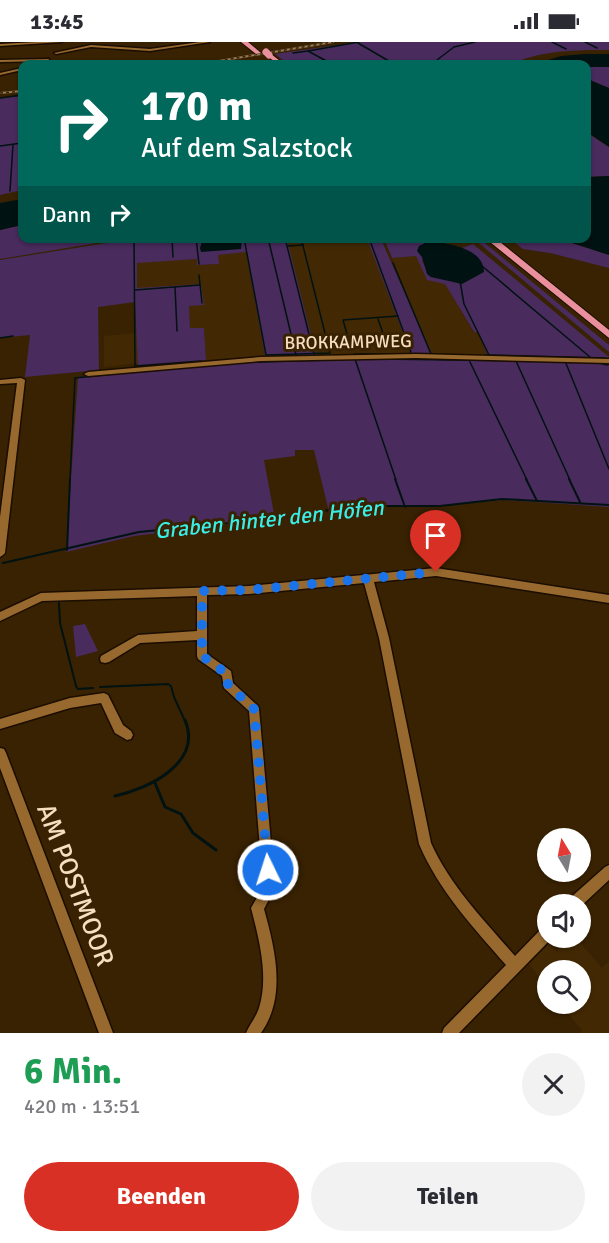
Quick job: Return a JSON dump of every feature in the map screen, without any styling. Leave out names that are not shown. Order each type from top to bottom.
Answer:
[{"type":"highway","points":[[244,42],[274,60]]},
{"type":"highway","points":[[252,42],[269,60]]},
{"type":"highway","points":[[495,243],[609,335]]},
{"type":"highway","points":[[508,243],[609,324]]},
{"type":"street","points":[[0,45],[60,42]]},
{"type":"street","points":[[48,60],[68,42]]},
{"type":"street","points":[[56,53],[91,46],[150,50],[208,42]]},
{"type":"street","points":[[0,61],[18,61]]},
{"type":"street","points":[[0,74],[18,70]]},
{"type":"street","name":"BROKKAMPWEG","points":[[88,374],[253,359],[416,356],[609,361]]},
{"type":"street","points":[[0,382],[21,380],[0,553]]},
{"type":"street","points":[[0,617],[41,597],[249,590],[436,572],[609,599]]},
{"type":"street","points":[[368,578],[384,639],[425,844],[434,868],[445,885],[515,966]]},
{"type":"street","points":[[202,591],[202,656],[227,674],[228,685],[254,709],[269,888],[257,908],[266,937],[270,999],[268,1012],[253,1033]]},
{"type":"street","points":[[105,659],[138,639],[202,635]]},
{"type":"street","points":[[0,724],[70,703],[104,698],[119,729],[127,735]]},
{"type":"street","name":"AM POSTMOOR","points":[[0,753],[106,1033]]},
{"type":"street","points":[[585,894],[609,871]]},
{"type":"street","points":[[449,1033],[537,943]]},
{"type":"shaded area","points":[[358,42],[609,42],[609,50],[547,53],[521,60],[283,60],[275,54]]},
{"type":"shaded area","points":[[609,54],[609,67],[591,67],[591,60],[548,60],[561,56]]},
{"type":"shaded area","points":[[591,67],[609,67],[609,88],[592,81]]},
{"type":"shaded area","points":[[591,80],[609,88],[609,147],[591,135]]},
{"type":"shaded area","points":[[18,96],[18,191],[0,195],[0,98]]},
{"type":"shaded area","points":[[591,135],[609,147],[609,176],[591,177]]},
{"type":"shaded area","points":[[609,176],[609,255],[572,243],[591,243],[591,177]]},
{"type":"shaded area","points":[[18,200],[18,226],[0,230],[0,203]]},
{"type":"shaded area","points":[[18,226],[18,243],[97,243],[0,259],[0,230]]},
{"type":"shaded area","points":[[107,243],[288,243],[316,355],[265,356],[246,252],[218,255],[219,264],[197,265],[197,259],[137,263],[137,288],[201,284],[204,305],[189,306],[190,328],[204,328],[206,360],[138,368],[135,302],[98,307],[99,370],[25,377],[30,335],[0,338],[0,260]]},
{"type":"shaded area","points":[[202,243],[242,243],[241,249],[201,252]]},
{"type":"shaded area","points":[[288,243],[369,243],[411,354],[316,355]]},
{"type":"shaded area","points":[[369,243],[383,243],[432,355],[411,354]]},
{"type":"shaded area","points":[[386,243],[427,243],[422,261],[431,277],[453,280],[458,283],[484,268],[471,253],[462,248],[473,244],[609,357],[609,360],[488,357],[478,332],[474,332],[445,284],[427,280],[416,256],[392,258]]},
{"type":"shaded area","points":[[425,243],[442,243],[460,247],[477,256],[484,272],[462,284],[431,277],[427,274],[422,257],[417,251],[419,246]]},
{"type":"shaded area","points":[[479,243],[485,243],[609,345],[609,352]]},
{"type":"shaded area","points":[[515,243],[572,243],[609,255],[609,268],[550,253],[523,249]]},
{"type":"shaded area","points":[[246,252],[265,356],[206,360],[204,328],[190,328],[189,306],[204,304],[137,288],[137,262],[197,259],[198,265],[218,264],[218,255]]},
{"type":"shaded area","points":[[416,256],[427,279],[445,283],[473,332],[477,332],[488,357],[432,355],[392,258]]},
{"type":"shaded area","points":[[137,333],[138,363],[104,367],[104,336]]},
{"type":"shaded area","points":[[419,357],[603,363],[609,366],[609,507],[503,500],[450,505],[377,505],[329,512],[314,450],[295,450],[295,456],[264,460],[275,519],[134,536],[66,552],[78,377],[252,362]]},
{"type":"shaded area","points":[[85,624],[98,651],[76,657],[73,626]]},
{"type":"shaded area","points":[[545,948],[553,948],[557,952],[561,948],[585,948],[602,968],[609,961],[609,1033],[580,1033],[582,1030],[568,1014],[591,1014],[591,960],[537,960],[537,974],[529,964]]},
{"type":"waterway","points":[[308,51],[359,42]]},
{"type":"waterway","points":[[437,60],[454,47],[475,42]]},
{"type":"waterway","points":[[552,42],[566,49]]},
{"type":"waterway","points":[[585,42],[597,48]]},
{"type":"waterway","points":[[358,43],[387,60]]},
{"type":"waterway","points":[[293,53],[308,51]]},
{"type":"waterway","points":[[308,51],[325,60]]},
{"type":"waterway","points":[[0,98],[18,96]]},
{"type":"waterway","points":[[0,146],[18,144]]},
{"type":"waterway","points":[[10,191],[13,145]]},
{"type":"waterway","points":[[134,243],[135,366],[201,361]]},
{"type":"waterway","points":[[172,243],[173,257]]},
{"type":"waterway","points":[[197,243],[199,264]]},
{"type":"waterway","points":[[245,243],[266,355],[296,354]]},
{"type":"waterway","points":[[269,243],[296,354]]},
{"type":"waterway","points":[[286,243],[314,354]]},
{"type":"waterway","points":[[371,243],[398,316]]},
{"type":"waterway","points":[[288,246],[303,245]]},
{"type":"waterway","points":[[303,245],[330,353],[314,354]]},
{"type":"waterway","points":[[393,263],[431,354]]},
{"type":"waterway","points":[[482,266],[590,357]]},
{"type":"waterway","points":[[199,275],[202,303]]},
{"type":"waterway","points":[[460,281],[464,304],[489,355]]},
{"type":"waterway","points":[[135,290],[200,285]]},
{"type":"waterway","points":[[175,287],[177,331]]},
{"type":"waterway","points":[[349,341],[343,320],[398,316]]},
{"type":"waterway","points":[[398,316],[411,352]]},
{"type":"waterway","points":[[378,319],[385,339]]},
{"type":"waterway","points":[[0,338],[13,336]]},
{"type":"waterway","points":[[296,354],[314,354]]},
{"type":"waterway","points":[[354,354],[431,354]]},
{"type":"waterway","points":[[486,355],[605,358]]},
{"type":"waterway","points":[[355,359],[396,480]]},
{"type":"waterway","points":[[378,359],[469,360]]},
{"type":"waterway","points":[[258,362],[327,360]]},
{"type":"waterway","points":[[469,360],[534,361]]},
{"type":"waterway","points":[[469,360],[527,480]]},
{"type":"waterway","points":[[516,361],[570,480]]},
{"type":"waterway","points":[[565,361],[609,469]]},
{"type":"waterway","points":[[163,369],[250,362]]},
{"type":"waterway","points":[[599,363],[607,365]]},
{"type":"waterway","points":[[70,480],[75,378],[152,370]]},
{"type":"waterway","points":[[67,548],[70,479]]},
{"type":"waterway","points":[[395,479],[405,506]]},
{"type":"waterway","points":[[526,479],[537,501]]},
{"type":"waterway","points":[[569,479],[580,502]]},
{"type":"waterway","name":"Graben hinter den Höfen","points":[[405,506],[440,506],[502,499],[537,501]]},
{"type":"waterway","name":"Graben hinter den Höfen","points":[[537,501],[609,505]]},
{"type":"waterway","name":"Graben hinter den Höfen","points":[[67,548],[139,532],[261,520],[358,506],[405,506]]},
{"type":"waterway","name":"Graben hinter den Höfen","points":[[3,563],[67,548]]},
{"type":"waterway","points":[[59,603],[60,623],[76,686],[78,689],[93,688]]},
{"type":"waterway","points":[[100,687],[168,684],[171,686],[185,721]]},
{"type":"waterway","points":[[115,796],[142,787],[169,772],[186,749],[189,735],[185,720]]},
{"type":"waterway","points":[[155,783],[165,807],[181,814],[193,833],[216,850]]},
{"type":"railway","points":[[225,60],[333,42]]},
{"type":"railway","points":[[0,93],[18,91]]},
{"type":"route","points":[[268,870],[254,709],[228,685],[227,674],[202,656],[202,591],[249,590],[436,572]]}]
